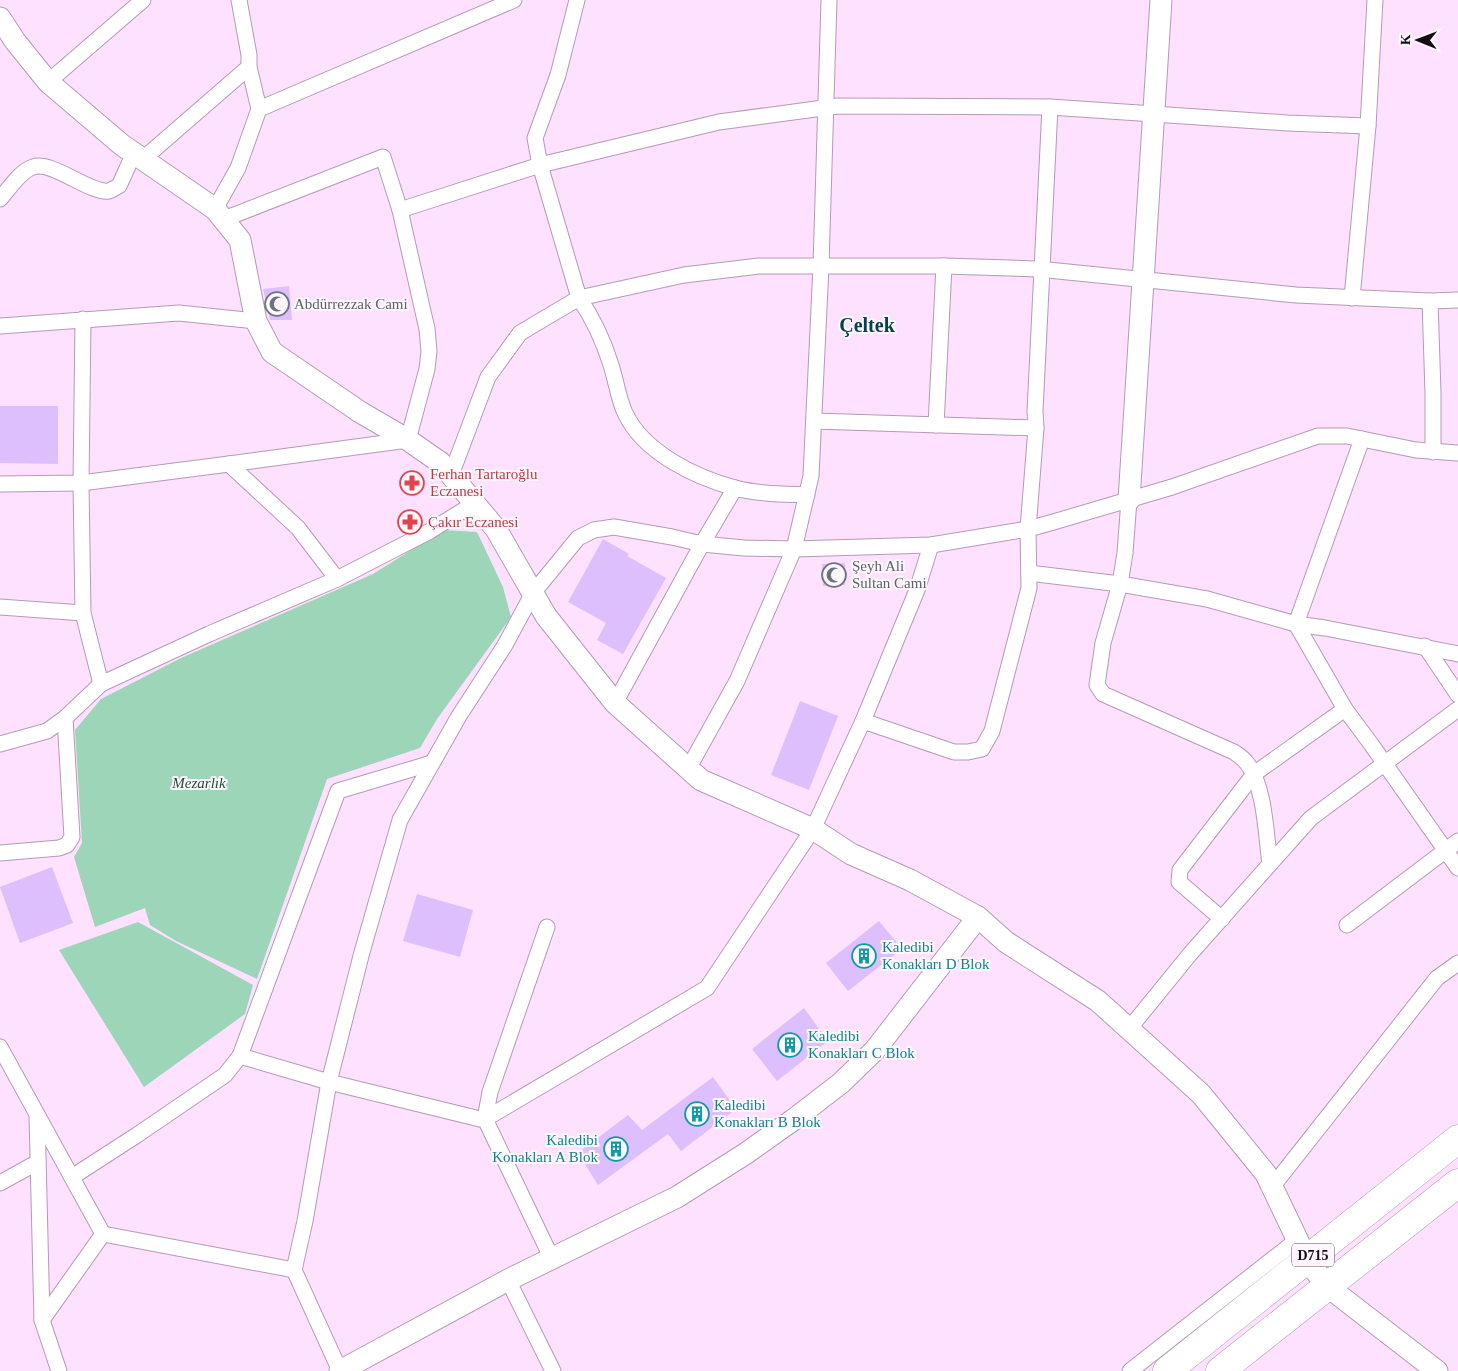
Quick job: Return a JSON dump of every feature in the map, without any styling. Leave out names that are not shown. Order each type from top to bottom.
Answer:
[{"type":"highway","name":"D715","points":[[1167,1371],[1302,1250],[1458,1139]]},
{"type":"highway","name":"D715","points":[[1220,1371],[1458,1183]]},
{"type":"street","points":[[48,82],[143,0]]},
{"type":"street","points":[[219,214],[259,109],[249,67],[249,55],[239,0]]},
{"type":"street","points":[[259,109],[514,0]]},
{"type":"street","points":[[576,0],[558,75],[535,138],[540,166],[579,298],[588,311],[610,362],[625,412],[646,443],[695,473],[736,488],[760,492],[807,495]]},
{"type":"street","points":[[688,769],[737,681],[794,549],[811,476],[821,266],[829,0]]},
{"type":"street","points":[[1161,0],[1125,553],[1120,584],[1103,643],[1097,685],[1104,694],[1234,752],[1246,762],[1254,774],[1260,791],[1270,864]]},
{"type":"street","points":[[1352,298],[1368,126],[1375,0]]},
{"type":"street","points":[[0,18],[48,82],[122,145],[219,214],[240,240],[256,321],[272,352],[360,412],[408,440],[441,463],[496,529],[546,616],[615,702],[701,780],[814,830],[851,854],[910,880],[978,917],[1006,942],[1098,1002],[1201,1094],[1266,1174],[1302,1250],[1327,1286],[1437,1371]]},
{"type":"street","points":[[0,199],[25,171],[34,166],[44,166],[96,188],[108,191],[119,186],[139,156],[249,67]]},
{"type":"street","points":[[400,210],[540,166],[719,122],[838,106],[1050,107],[1287,123],[1368,126]]},
{"type":"street","points":[[862,721],[954,752],[982,749],[992,731],[1029,588],[1028,529],[1036,428],[1035,401],[1050,107]]},
{"type":"street","points":[[219,214],[383,158],[400,210],[427,328],[428,369],[408,440]]},
{"type":"street","points":[[451,475],[488,377],[520,333],[579,298],[684,275],[759,266],[944,266],[1042,270],[1296,295],[1430,301],[1458,300]]},
{"type":"street","points":[[936,425],[944,266]]},
{"type":"street","points":[[1430,301],[1433,452]]},
{"type":"street","points":[[0,326],[179,314],[256,321]]},
{"type":"street","points":[[83,320],[81,483],[83,613],[101,684]]},
{"type":"street","points":[[814,421],[1036,428]]},
{"type":"street","points":[[978,917],[875,1050],[840,1083],[792,1120],[744,1154],[677,1197],[508,1280],[340,1371],[294,1270],[305,1221],[328,1082],[362,952],[400,820],[459,716],[505,645],[533,593],[578,538],[594,530],[614,528],[672,537],[702,544],[744,548],[794,549],[931,545],[1028,529],[1172,487],[1318,436],[1347,436],[1416,450],[1458,453]]},
{"type":"street","points":[[1362,439],[1296,624],[1345,709],[1458,868]]},
{"type":"street","points":[[0,484],[81,483],[408,440]]},
{"type":"street","points":[[229,464],[298,528],[337,579]]},
{"type":"street","points":[[615,702],[702,544],[736,488]]},
{"type":"street","points":[[0,744],[47,731],[65,718],[101,684],[209,634],[337,579],[430,531],[474,503]]},
{"type":"street","points":[[240,1056],[328,1082],[485,1119],[707,988],[814,830],[917,590],[931,545]]},
{"type":"street","points":[[1029,573],[1120,584],[1207,599],[1296,624],[1425,646],[1458,654]]},
{"type":"street","points":[[0,607],[83,613]]},
{"type":"street","points":[[1425,646],[1458,695]]},
{"type":"street","points":[[1222,919],[1179,882],[1180,870],[1254,774],[1345,709]]},
{"type":"street","points":[[1129,1029],[1190,954],[1311,818],[1458,709]]},
{"type":"street","points":[[0,853],[59,848],[68,845],[72,837],[65,718]]},
{"type":"street","points":[[72,1177],[225,1075],[240,1056],[338,791],[432,763]]},
{"type":"street","points":[[1347,925],[1458,841]]},
{"type":"street","points":[[547,927],[490,1092],[485,1119],[552,1259]]},
{"type":"street","points":[[1272,1188],[1437,978],[1458,963]]},
{"type":"street","points":[[0,1047],[102,1234]]},
{"type":"street","points":[[37,1112],[42,1320],[59,1371]]},
{"type":"street","points":[[0,1182],[38,1162]]},
{"type":"street","points":[[102,1234],[294,1270]]},
{"type":"street","points":[[42,1320],[102,1234]]},
{"type":"street","points":[[1130,1371],[1302,1250]]},
{"type":"street","points":[[508,1280],[553,1371]]},
{"type":"green space","name":"Mezarlık","points":[[443,530],[477,532],[503,587],[511,617],[437,719],[420,748],[327,779],[257,979],[176,941],[150,925],[145,908],[95,927],[74,857],[82,843],[75,730],[101,699],[181,658],[373,574]]},
{"type":"green space","points":[[138,922],[253,985],[245,1014],[144,1087],[59,950]]},
{"type":"building","name":"Abdürrezzak Cami","points":[[289,286],[292,320],[270,320],[263,289]]},
{"type":"building","points":[[0,406],[58,406],[58,464],[0,463]]},
{"type":"building","points":[[603,539],[629,554],[627,556],[666,578],[623,654],[597,640],[606,623],[568,602]]},
{"type":"building","name":"Şeyh Ali Sultan Cami","points":[[845,563],[845,585],[823,586],[822,564]]},
{"type":"building","points":[[800,701],[838,716],[809,790],[771,775]]},
{"type":"building","points":[[52,867],[73,923],[20,943],[0,887]]},
{"type":"building","points":[[417,894],[473,910],[460,957],[403,941]]},
{"type":"building","name":"Kaledibi Konakları D Blok","points":[[879,921],[902,949],[848,991],[826,963]]},
{"type":"building","name":"Kaledibi Konakları C Blok","points":[[804,1008],[828,1041],[777,1081],[752,1049]]},
{"type":"building","points":[[713,1077],[736,1109],[681,1151],[668,1134],[598,1185],[578,1153],[628,1115],[642,1130]]},
{"type":"place","name":"Abdürrezzak Cami","points":[[277,304]]},
{"type":"place","name":"Ferhan Tartaroğlu Eczanesi","points":[[412,483]]},
{"type":"place","name":"Çakır Eczanesi","points":[[410,522]]},
{"type":"place","name":"Şeyh Ali Sultan Cami","points":[[834,575]]},
{"type":"place","name":"Kaledibi Konakları D Blok","points":[[864,956]]},
{"type":"place","name":"Kaledibi Konakları C Blok","points":[[790,1045]]},
{"type":"place","name":"Kaledibi Konakları B Blok","points":[[697,1114]]},
{"type":"place","name":"Kaledibi Konakları A Blok","points":[[616,1149]]},
{"type":"district","name":"Çeltek","points":[[867,325]]}]
